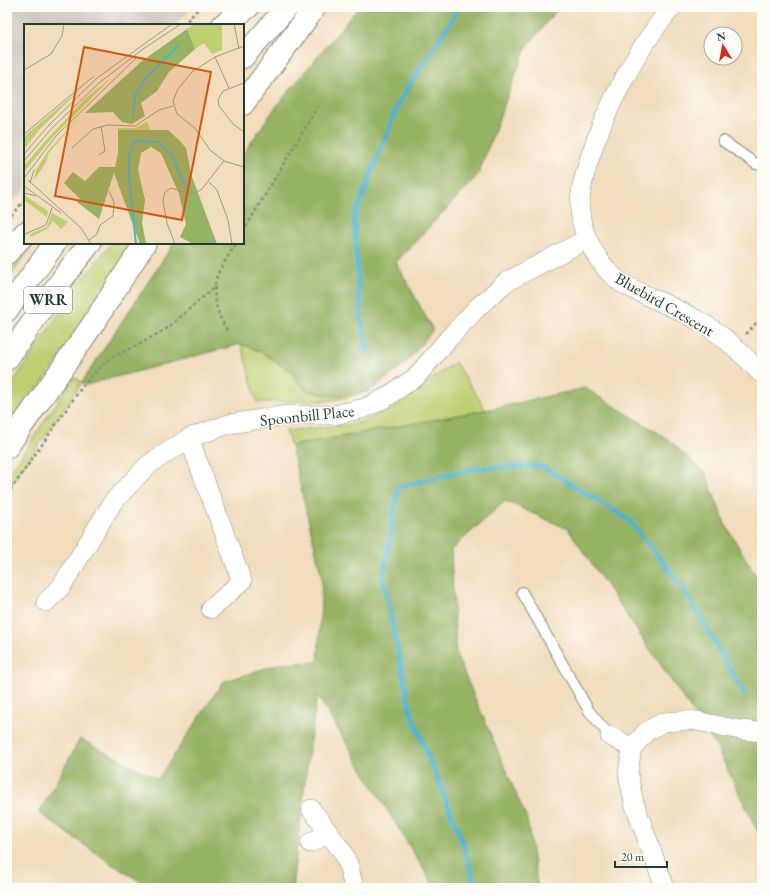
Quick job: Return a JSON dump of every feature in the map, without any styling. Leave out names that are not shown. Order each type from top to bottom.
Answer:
[{"type":"highway","points":[[223,24],[248,7]]},
{"type":"highway","points":[[233,24],[248,7]]},
{"type":"highway","points":[[244,56],[287,7]]},
{"type":"highway","points":[[244,103],[315,7]]},
{"type":"highway","points":[[7,253],[24,234]]},
{"type":"highway","name":"WRR","points":[[7,310],[54,244]]},
{"type":"highway","name":"WRR","points":[[7,358],[68,271],[89,244]]},
{"type":"highway","points":[[7,447],[91,327],[144,244]]},
{"type":"street","name":"Bluebird Crescent","points":[[672,7],[657,24],[621,84],[596,137],[582,183],[580,212],[587,239],[606,269],[619,281],[699,320],[736,347],[762,374]]},
{"type":"street","name":"Spoonbill Place","points":[[46,602],[61,587],[113,502],[148,465],[189,438],[229,424],[287,415],[334,415],[365,408],[385,398],[416,377],[448,339],[478,307],[506,282],[587,239]]},
{"type":"street","points":[[189,438],[242,581],[211,609]]},
{"type":"street","points":[[665,888],[634,803],[628,773],[632,748],[648,731],[664,722],[692,720],[740,730],[762,732]]},
{"type":"street","points":[[610,736],[632,748]]},
{"type":"street","points":[[311,809],[342,850],[348,864],[354,888]]},
{"type":"street","points":[[310,843],[329,833]]},
{"type":"lane","points":[[723,141],[756,164],[762,166]]},
{"type":"lane","points":[[522,592],[589,711],[610,736]]},
{"type":"path","points":[[184,24],[200,7]]},
{"type":"path","points":[[244,230],[318,106]]},
{"type":"path","points":[[7,220],[24,201]]},
{"type":"path","points":[[227,330],[217,312],[215,298],[217,276],[236,244]]},
{"type":"path","points":[[7,495],[84,385],[110,358],[140,344],[166,329],[216,286]]},
{"type":"path","points":[[746,335],[762,317]]},
{"type":"shaded area","points":[[7,7],[193,7],[177,24],[24,24],[24,190],[7,209]]},
{"type":"green space","points":[[359,7],[559,7],[525,49],[478,175],[396,262],[433,330],[403,366],[369,391],[334,396],[306,391],[292,373],[262,352],[241,344],[86,385],[82,382],[173,244],[244,244],[244,153],[275,108]]},
{"type":"green space","points":[[25,244],[33,244],[7,281],[7,265]]},
{"type":"green space","points":[[111,244],[137,244],[7,434],[7,392],[77,286]]},
{"type":"green space","points":[[241,344],[262,352],[292,373],[306,391],[334,396],[369,391],[349,397],[324,401],[257,402]]},
{"type":"green space","points":[[455,362],[486,410],[291,446],[286,431],[355,424],[391,410]]},
{"type":"green space","points":[[74,377],[82,382],[7,491],[7,477]]},
{"type":"green space","points":[[585,388],[668,439],[706,474],[725,524],[762,586],[762,840],[717,748],[568,529],[505,501],[451,550],[456,654],[527,819],[538,888],[435,888],[317,695],[292,888],[147,888],[148,886],[113,865],[39,813],[80,739],[158,779],[223,682],[278,664],[318,662],[322,578],[291,446],[486,410]]},
{"type":"waterway","points":[[368,351],[360,313],[354,218],[400,100],[460,7]]},
{"type":"waterway","points":[[476,888],[463,843],[411,713],[383,579],[398,487],[476,468],[542,466],[629,520],[684,589],[745,695]]}]
